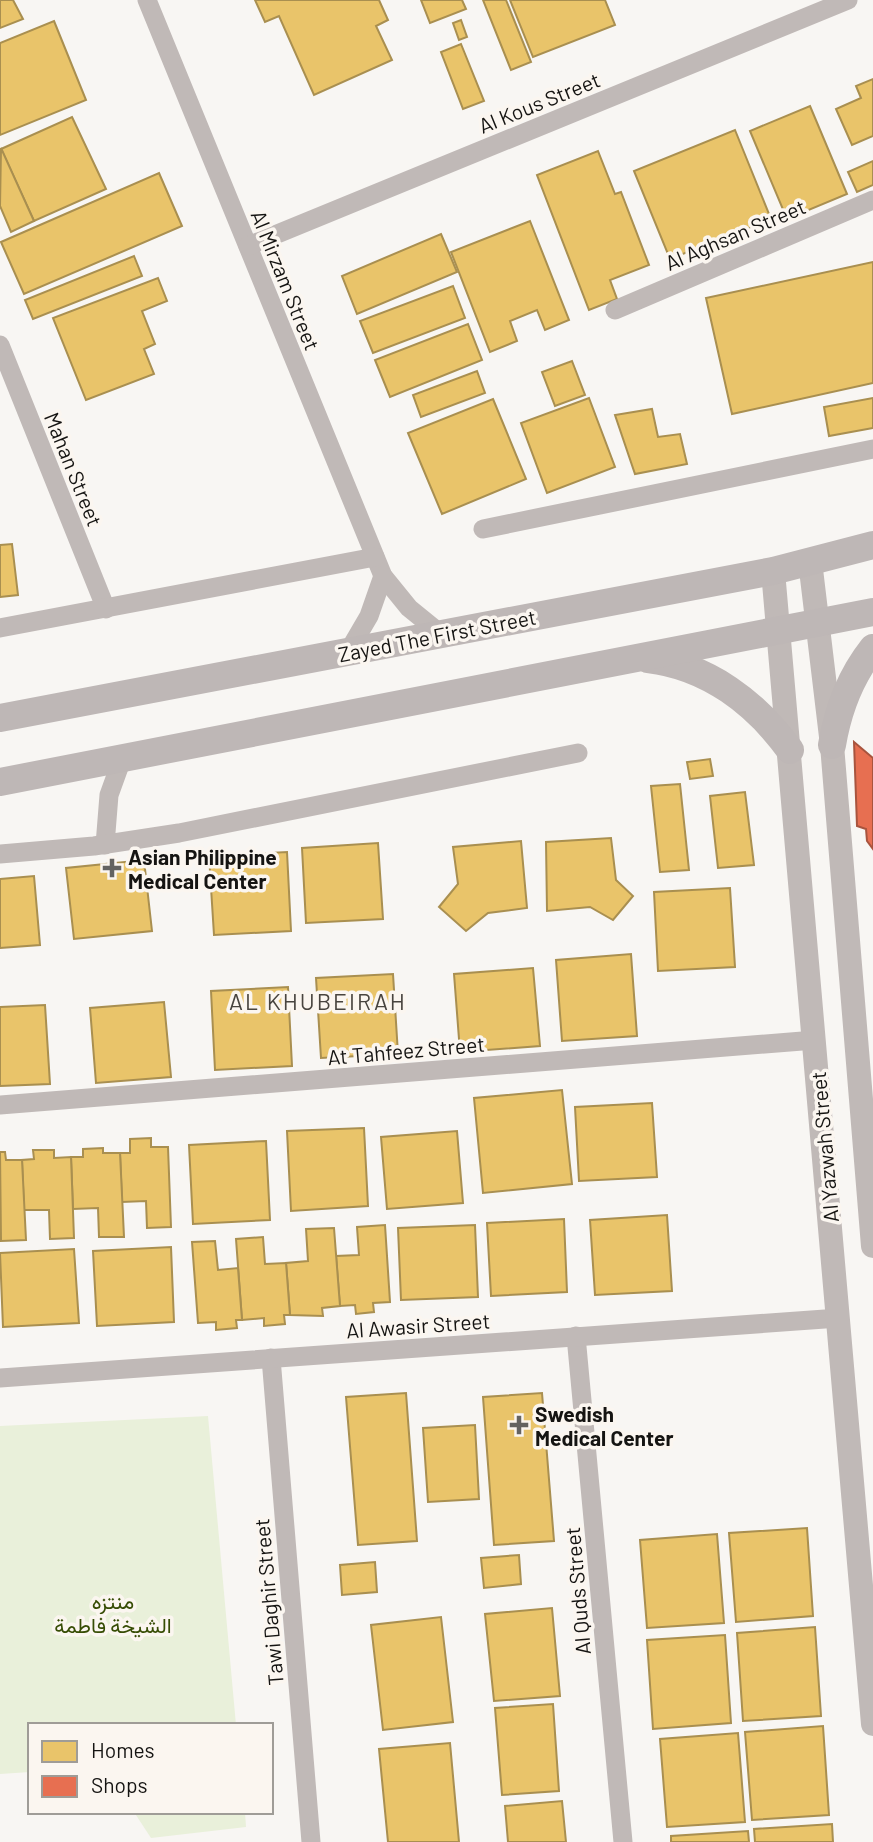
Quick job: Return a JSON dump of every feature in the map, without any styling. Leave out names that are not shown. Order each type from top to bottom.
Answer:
[{"type":"main road","name":"Zayed The First Street","points":[[0,718],[773,571],[873,545]]},
{"type":"main road","points":[[0,782],[873,612]]},
{"type":"main road","points":[[832,745],[843,701],[852,680],[873,648]]},
{"type":"main road","points":[[635,658],[680,666],[721,684],[759,712],[790,750]]},
{"type":"street","name":"Al Mirzam Street","points":[[147,0],[383,576],[409,608],[441,634]]},
{"type":"street","name":"Al Kous Street","points":[[248,246],[848,0]]},
{"type":"street","name":"Al Aghsan Street","points":[[615,310],[873,200]]},
{"type":"street","name":"Mahan Street","points":[[0,345],[5,370],[106,609]]},
{"type":"street","points":[[483,529],[873,449]]},
{"type":"street","points":[[0,628],[375,557]]},
{"type":"street","name":"Al Yazwah Street","points":[[810,561],[832,745],[873,1246]]},
{"type":"street","name":"Al Yazwah Street","points":[[773,571],[873,1724]]},
{"type":"street","points":[[348,652],[369,615],[383,576]]},
{"type":"street","points":[[0,854],[105,845],[179,833],[578,753]]},
{"type":"street","points":[[105,845],[109,795],[122,759]]},
{"type":"street","name":"At Tahfeez Street","points":[[0,1105],[815,1040]]},
{"type":"street","name":"Al Awasir Street","points":[[0,1378],[839,1318]]},
{"type":"street","name":"Al Quds Street","points":[[576,1336],[623,1842]]},
{"type":"street","name":"Tawi Daghir Street","points":[[271,1359],[311,1842]]},
{"type":"green space","name":"منتزه الشيخة فاطمة","points":[[208,1416],[236,1723],[28,1723],[28,1772],[0,1774],[0,1426]]},
{"type":"green space","points":[[135,1814],[245,1814],[246,1827],[151,1838]]},
{"type":"building: Homes","points":[[0,0],[13,0],[23,19],[0,28]]},
{"type":"building: Homes","points":[[255,0],[379,0],[388,20],[376,26],[392,60],[314,95],[279,16],[265,22]]},
{"type":"building: Homes","points":[[421,0],[462,0],[466,9],[430,23]]},
{"type":"building: Homes","points":[[483,0],[506,0],[531,62],[511,70]]},
{"type":"building: Homes","points":[[510,0],[605,0],[615,25],[533,57]]},
{"type":"building: Homes","points":[[461,20],[467,37],[459,40],[453,23]]},
{"type":"building: Homes","points":[[54,21],[86,100],[0,135],[0,43]]},
{"type":"building: Homes","points":[[461,44],[484,101],[463,109],[441,52]]},
{"type":"building: Homes","points":[[873,79],[873,136],[852,145],[836,109],[861,98],[856,86]]},
{"type":"building: Homes","points":[[810,106],[847,194],[787,219],[750,131]]},
{"type":"building: Homes","points":[[72,117],[106,189],[34,221],[1,149]]},
{"type":"building: Homes","points":[[735,130],[771,219],[670,259],[634,171]]},
{"type":"building: Homes","points":[[1,148],[34,221],[11,232],[0,206]]},
{"type":"building: Homes","points":[[598,151],[615,194],[621,192],[649,265],[610,280],[617,299],[589,310],[537,175]]},
{"type":"building: Homes","points":[[873,161],[873,185],[857,192],[848,172]]},
{"type":"building: Homes","points":[[159,173],[182,226],[24,294],[1,242]]},
{"type":"building: Homes","points":[[530,221],[569,320],[545,330],[537,310],[510,321],[517,341],[490,352],[451,252]]},
{"type":"building: Homes","points":[[441,234],[457,272],[357,314],[342,276]]},
{"type":"building: Homes","points":[[134,256],[142,276],[33,319],[25,300]]},
{"type":"building: Homes","points":[[873,262],[873,383],[732,414],[706,298]]},
{"type":"building: Homes","points":[[158,278],[167,301],[142,311],[155,344],[144,349],[154,374],[86,400],[53,318]]},
{"type":"building: Homes","points":[[453,286],[465,318],[373,353],[360,321]]},
{"type":"building: Homes","points":[[468,324],[482,360],[390,397],[375,360]]},
{"type":"building: Homes","points":[[572,361],[585,395],[555,406],[542,372]]},
{"type":"building: Homes","points":[[477,371],[485,393],[421,417],[413,395]]},
{"type":"building: Homes","points":[[589,398],[615,467],[547,493],[521,423]]},
{"type":"building: Homes","points":[[873,398],[873,428],[829,436],[824,407]]},
{"type":"building: Homes","points":[[493,399],[526,479],[442,514],[408,433]]},
{"type":"building: Homes","points":[[652,409],[658,437],[680,434],[687,464],[635,474],[615,415]]},
{"type":"building: Homes","points":[[12,544],[18,595],[0,597],[0,545]]},
{"type":"building: Homes","points":[[710,759],[713,776],[690,779],[687,762]]},
{"type":"building: Homes","points":[[680,784],[689,870],[660,872],[651,786]]},
{"type":"building: Homes","points":[[745,792],[754,865],[718,868],[710,796]]},
{"type":"building: Homes","points":[[611,838],[616,880],[633,896],[613,920],[590,907],[547,911],[546,842]]},
{"type":"building: Homes","points":[[521,841],[527,908],[488,913],[466,931],[439,907],[458,884],[453,847]]},
{"type":"building: Homes","points":[[378,843],[383,919],[306,923],[302,848]]},
{"type":"building: Homes","points":[[287,852],[291,931],[214,935],[209,856]]},
{"type":"building: Homes","points":[[144,860],[152,931],[74,939],[66,868]]},
{"type":"building: Homes","points":[[34,876],[40,945],[0,948],[0,879]]},
{"type":"building: Homes","points":[[730,888],[735,967],[658,971],[654,892]]},
{"type":"building: Homes","points":[[631,954],[637,1036],[562,1041],[556,960]]},
{"type":"building: Homes","points":[[533,968],[540,1046],[460,1052],[454,974]]},
{"type":"building: Homes","points":[[393,974],[398,1054],[321,1058],[316,978]]},
{"type":"building: Homes","points":[[288,987],[292,1066],[215,1070],[211,991]]},
{"type":"building: Homes","points":[[164,1002],[171,1077],[96,1083],[90,1008]]},
{"type":"building: Homes","points":[[45,1005],[50,1084],[0,1086],[0,1007]]},
{"type":"building: Homes","points":[[562,1090],[572,1184],[483,1193],[474,1098]]},
{"type":"building: Homes","points":[[652,1103],[657,1177],[579,1181],[575,1107]]},
{"type":"building: Homes","points":[[364,1128],[368,1206],[291,1211],[287,1131]]},
{"type":"building: Homes","points":[[457,1131],[463,1203],[387,1209],[381,1137]]},
{"type":"building: Homes","points":[[151,1138],[151,1147],[168,1147],[171,1227],[147,1228],[146,1201],[122,1202],[120,1153],[130,1153],[130,1139]]},
{"type":"building: Homes","points":[[266,1141],[270,1220],[193,1224],[189,1145]]},
{"type":"building: Homes","points":[[103,1148],[103,1153],[120,1153],[124,1237],[99,1237],[98,1208],[73,1209],[71,1157],[83,1157],[83,1149]]},
{"type":"building: Homes","points":[[33,1150],[54,1150],[54,1158],[71,1157],[74,1238],[50,1239],[49,1210],[24,1210],[22,1160],[34,1159]]},
{"type":"building: Homes","points":[[0,1152],[5,1152],[6,1160],[22,1160],[26,1240],[1,1241]]},
{"type":"building: Homes","points":[[667,1215],[672,1291],[595,1295],[590,1220]]},
{"type":"building: Homes","points":[[564,1219],[567,1292],[491,1296],[487,1223]]},
{"type":"building: Homes","points":[[385,1225],[390,1302],[373,1303],[374,1312],[356,1314],[355,1305],[340,1306],[336,1256],[359,1255],[357,1227]]},
{"type":"building: Homes","points":[[475,1225],[478,1297],[401,1300],[398,1228]]},
{"type":"building: Homes","points":[[334,1228],[340,1306],[322,1308],[323,1316],[290,1315],[286,1263],[308,1261],[306,1229]]},
{"type":"building: Homes","points":[[263,1237],[265,1264],[286,1263],[290,1315],[284,1315],[285,1324],[264,1326],[264,1318],[242,1320],[236,1239]]},
{"type":"building: Homes","points":[[215,1241],[218,1270],[238,1268],[242,1320],[236,1320],[237,1328],[216,1330],[216,1322],[198,1323],[192,1242]]},
{"type":"building: Homes","points":[[171,1247],[174,1322],[97,1326],[93,1251]]},
{"type":"building: Homes","points":[[74,1249],[79,1323],[3,1327],[0,1253]]},
{"type":"building: Homes","points":[[406,1393],[417,1541],[358,1545],[346,1397]]},
{"type":"building: Homes","points":[[542,1393],[554,1541],[494,1545],[483,1397]]},
{"type":"building: Homes","points":[[475,1425],[479,1499],[428,1502],[423,1428]]},
{"type":"building: Homes","points":[[807,1528],[813,1616],[736,1622],[729,1533]]},
{"type":"building: Homes","points":[[717,1534],[724,1623],[647,1628],[640,1540]]},
{"type":"building: Homes","points":[[519,1555],[521,1584],[484,1588],[481,1558]]},
{"type":"building: Homes","points":[[375,1562],[377,1592],[342,1595],[340,1565]]},
{"type":"building: Homes","points":[[552,1608],[560,1696],[494,1701],[485,1614]]},
{"type":"building: Homes","points":[[441,1617],[453,1722],[383,1730],[371,1625]]},
{"type":"building: Homes","points":[[815,1627],[821,1716],[743,1721],[737,1633]]},
{"type":"building: Homes","points":[[725,1635],[731,1723],[653,1729],[647,1640]]},
{"type":"building: Homes","points":[[553,1704],[559,1791],[502,1795],[495,1708]]},
{"type":"building: Homes","points":[[823,1726],[829,1815],[752,1820],[745,1732]]},
{"type":"building: Homes","points":[[738,1733],[745,1822],[667,1827],[660,1739]]},
{"type":"building: Homes","points":[[450,1743],[459,1842],[388,1842],[379,1749]]},
{"type":"building: Homes","points":[[562,1801],[566,1842],[508,1842],[505,1806]]},
{"type":"building: Homes","points":[[832,1824],[833,1842],[755,1842],[754,1829]]},
{"type":"building: Homes","points":[[748,1831],[749,1842],[671,1842],[671,1836]]},
{"type":"building: Shops","points":[[854,742],[873,758],[873,849],[867,841],[866,829],[857,826]]},
{"type":"place","name":"Asian Philippine Medical Center","points":[[112,868]]},
{"type":"place","name":"Swedish Medical Center","points":[[519,1425]]},
{"type":"district","name":"AL KHUBEIRAH","points":[[318,1001]]}]
